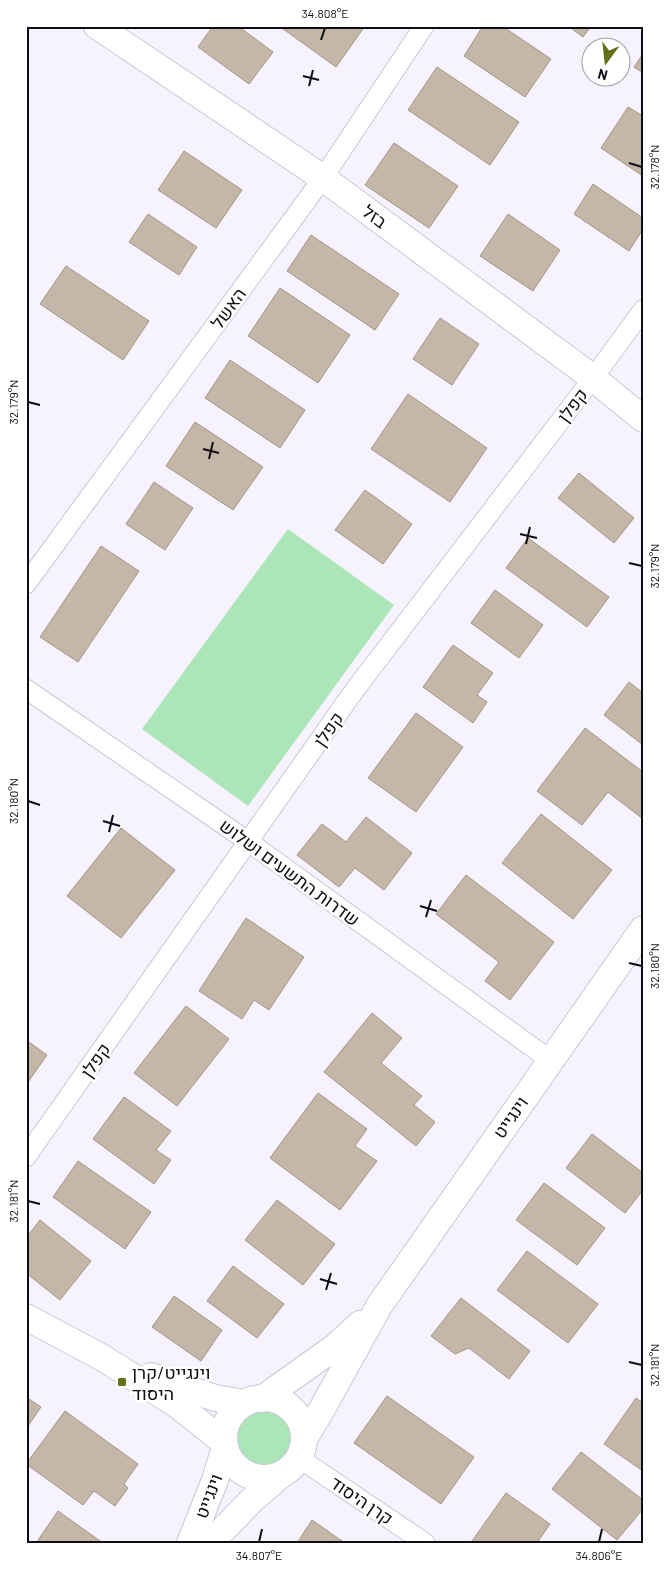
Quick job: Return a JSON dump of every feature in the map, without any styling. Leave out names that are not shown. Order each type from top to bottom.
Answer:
[{"type":"street","name":"בזל","points":[[97,26],[323,178],[593,378],[643,419]]},
{"type":"street","name":"האשל","points":[[26,584],[323,178],[424,26]]},
{"type":"street","name":"קפלן","points":[[26,1157],[354,691],[643,310]]},
{"type":"street","name":"שדרות התשעים ושלוש","points":[[26,689],[249,842],[550,1060]]},
{"type":"street","name":"וינגייט","points":[[210,1543],[295,1457],[379,1306],[643,929]]},
{"type":"street","name":"וינגייט","points":[[253,1401],[335,1347],[379,1306]]},
{"type":"street","points":[[26,1317],[103,1358],[176,1404],[224,1445],[230,1459],[237,1468],[247,1475],[271,1478],[295,1457],[302,1427],[298,1416],[280,1402],[268,1398],[253,1401],[214,1398],[103,1358]]},
{"type":"street","points":[[224,1445],[228,1420],[236,1410],[253,1401]]},
{"type":"street","name":"וינגייט","points":[[190,1543],[215,1480],[224,1445]]},
{"type":"street","name":"קרן היסוד","points":[[295,1457],[425,1543]]},
{"type":"green space","points":[[288,529],[394,605],[248,806],[142,729]]},
{"type":"green space","points":[[266,1409],[277,1411],[290,1422],[295,1438],[293,1449],[282,1462],[266,1467],[255,1465],[242,1454],[237,1438],[239,1427],[250,1414]]},
{"type":"building","points":[[213,26],[238,26],[273,52],[249,84],[198,47]]},
{"type":"building","points":[[279,26],[365,26],[336,67]]},
{"type":"building","points":[[483,26],[502,26],[551,59],[525,97],[464,56]]},
{"type":"building","points":[[568,26],[591,26],[583,37]]},
{"type":"building","points":[[643,54],[643,73],[634,67]]},
{"type":"building","points":[[437,67],[519,122],[490,165],[408,110]]},
{"type":"building","points":[[628,107],[643,116],[643,176],[601,148]]},
{"type":"building","points":[[394,143],[458,186],[429,228],[365,185]]},
{"type":"building","points":[[184,151],[242,190],[216,228],[158,190]]},
{"type":"building","points":[[593,184],[643,218],[643,229],[629,251],[574,214]]},
{"type":"building","points":[[148,214],[197,247],[179,275],[129,242]]},
{"type":"building","points":[[508,214],[560,250],[533,291],[480,256]]},
{"type":"building","points":[[311,235],[399,294],[375,330],[287,271]]},
{"type":"building","points":[[66,266],[149,321],[123,360],[40,304]]},
{"type":"building","points":[[280,288],[350,335],[318,383],[248,336]]},
{"type":"building","points":[[440,318],[479,344],[452,385],[413,359]]},
{"type":"building","points":[[230,360],[305,410],[280,448],[205,398]]},
{"type":"building","points":[[408,394],[487,448],[450,502],[371,449]]},
{"type":"building","points":[[195,422],[263,467],[233,510],[166,466]]},
{"type":"building","points":[[579,473],[634,518],[614,543],[558,498]]},
{"type":"building","points":[[154,482],[193,508],[165,550],[126,524]]},
{"type":"building","points":[[365,490],[412,524],[383,564],[335,530]]},
{"type":"building","points":[[528,538],[609,597],[587,627],[506,568]]},
{"type":"building","points":[[101,546],[139,571],[78,662],[40,637]]},
{"type":"building","points":[[495,590],[543,625],[519,658],[471,623]]},
{"type":"building","points":[[453,645],[493,673],[477,695],[487,702],[473,723],[423,687]]},
{"type":"building","points":[[629,682],[643,693],[643,745],[604,715]]},
{"type":"building","points":[[416,713],[463,747],[416,812],[368,778]]},
{"type":"building","points":[[585,728],[643,772],[643,819],[608,792],[582,825],[537,791]]},
{"type":"building","points":[[541,814],[612,870],[573,919],[502,863]]},
{"type":"building","points":[[366,817],[412,853],[384,890],[355,868],[339,887],[297,855],[322,824],[346,842]]},
{"type":"building","points":[[121,828],[175,870],[121,938],[67,896]]},
{"type":"building","points":[[466,875],[554,942],[510,1000],[485,981],[499,962],[436,914]]},
{"type":"building","points":[[246,918],[304,957],[269,1010],[254,1000],[242,1019],[199,991]]},
{"type":"building","points":[[186,1006],[229,1039],[177,1106],[134,1073]]},
{"type":"building","points":[[372,1013],[402,1038],[381,1063],[422,1096],[414,1105],[435,1122],[416,1146],[324,1072]]},
{"type":"building","points":[[26,1040],[47,1055],[26,1085]]},
{"type":"building","points":[[318,1093],[367,1129],[355,1146],[377,1161],[340,1210],[270,1158]]},
{"type":"building","points":[[124,1097],[171,1131],[156,1150],[171,1160],[154,1184],[93,1139]]},
{"type":"building","points":[[592,1134],[643,1173],[643,1190],[625,1213],[566,1168]]},
{"type":"building","points":[[78,1161],[151,1212],[125,1249],[53,1197]]},
{"type":"building","points":[[544,1183],[605,1228],[577,1265],[516,1220]]},
{"type":"building","points":[[277,1200],[335,1244],[303,1285],[245,1240]]},
{"type":"building","points":[[40,1220],[91,1261],[60,1300],[26,1273],[26,1238]]},
{"type":"building","points":[[527,1251],[598,1304],[568,1343],[497,1290]]},
{"type":"building","points":[[233,1266],[284,1304],[257,1338],[207,1301]]},
{"type":"building","points":[[174,1296],[222,1330],[201,1361],[152,1327]]},
{"type":"building","points":[[461,1298],[530,1351],[509,1379],[469,1348],[455,1354],[431,1336]]},
{"type":"building","points":[[387,1396],[474,1457],[441,1504],[354,1443]]},
{"type":"building","points":[[26,1397],[41,1407],[26,1429]]},
{"type":"building","points":[[636,1398],[643,1403],[643,1471],[604,1444]]},
{"type":"building","points":[[65,1411],[138,1464],[124,1484],[128,1488],[115,1506],[94,1491],[83,1505],[26,1464]]},
{"type":"building","points":[[581,1452],[643,1500],[643,1509],[617,1540],[552,1489]]},
{"type":"building","points":[[506,1493],[550,1524],[537,1543],[474,1543],[472,1541]]},
{"type":"building","points":[[58,1511],[103,1543],[36,1543]]},
{"type":"building","points":[[312,1520],[345,1543],[297,1543]]},
{"type":"place","name":"וינגייט/קרן היסוד","points":[[122,1382]]}]
